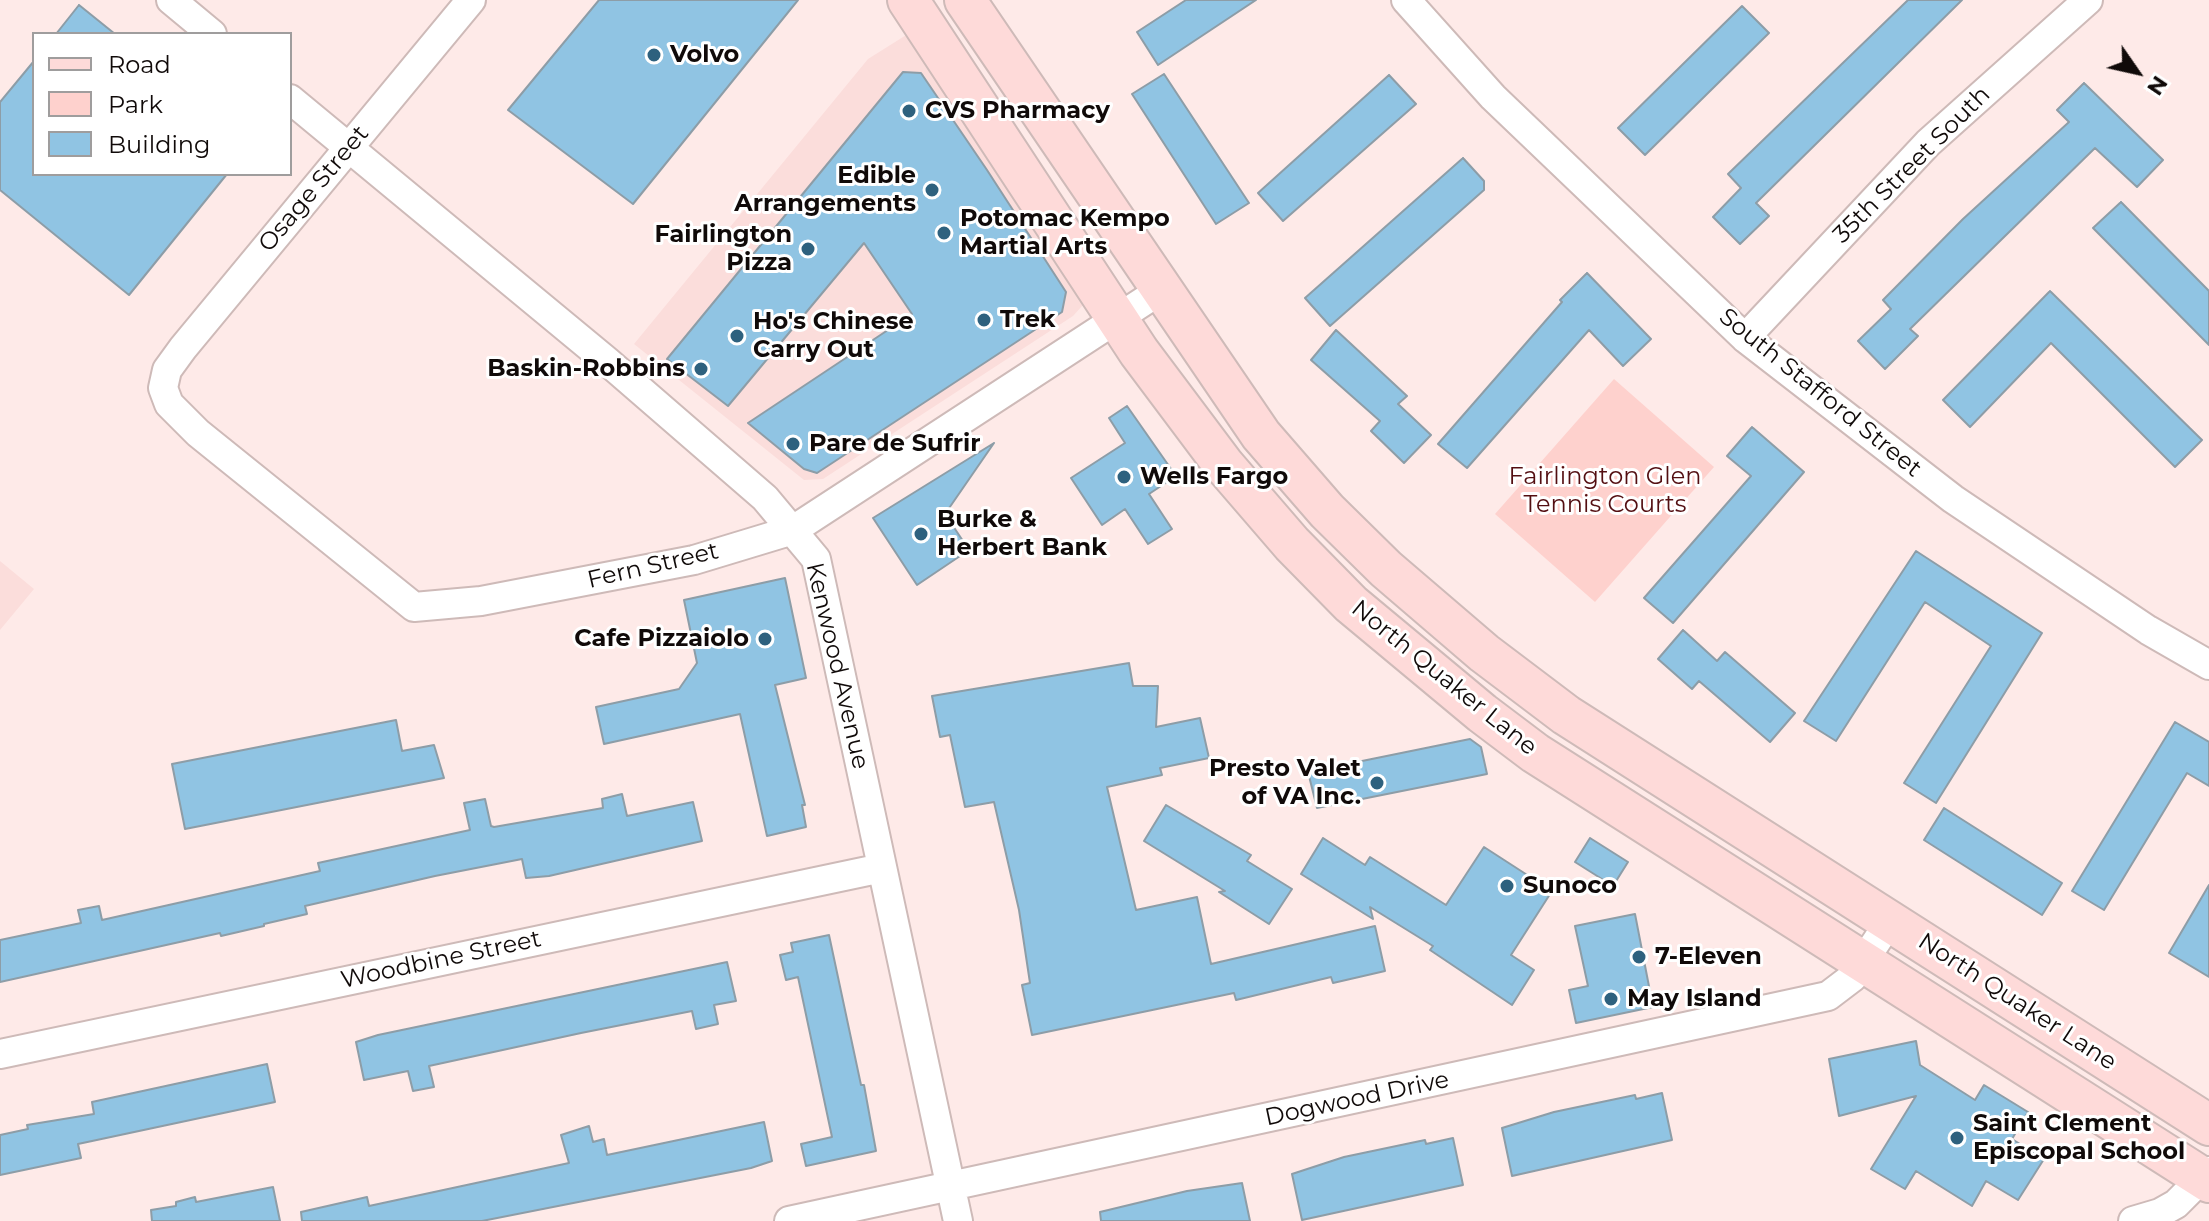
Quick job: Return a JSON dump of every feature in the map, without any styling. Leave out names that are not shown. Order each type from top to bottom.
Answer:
[{"type":"main road","name":"North Quaker Lane","points":[[908,0],[1116,319],[1223,464],[1292,544],[1363,614],[1535,753],[2207,1177]]},
{"type":"main road","name":"North Quaker Lane","points":[[965,0],[1261,435],[1327,511],[1386,569],[1484,653],[1566,715],[2209,1125]]},
{"type":"street","points":[[171,0],[210,32]]},
{"type":"street","name":"Osage Street","points":[[164,383],[167,370],[183,348],[471,0]]},
{"type":"street","name":"South Stafford Street","points":[[1406,0],[1499,104],[1745,338],[1953,499],[2148,630],[2209,665]]},
{"type":"street","name":"35th Street South","points":[[1745,338],[1928,143],[2088,0]]},
{"type":"street","name":"Kenwood Avenue","points":[[292,101],[608,362],[765,498],[816,559],[958,1221]]},
{"type":"street","name":"Fern Street","points":[[164,383],[169,404],[198,433],[414,607],[481,601],[694,560],[793,530],[1161,290]]},
{"type":"street","name":"Woodbine Street","points":[[0,1054],[882,868]]},
{"type":"street","name":"Dogwood Drive","points":[[789,1221],[1809,1001],[1842,988],[1890,921]]},
{"type":"street","points":[[2133,1221],[2168,1209],[2207,1177]]},
{"type":"shaded area","points":[[911,32],[1084,295],[1083,305],[1073,316],[823,479],[804,480],[634,344],[868,59]]},
{"type":"shaded area","points":[[0,561],[34,589],[0,630]]},
{"type":"green space","name":"Fairlington Glen Tennis Courts","points":[[1614,379],[1714,467],[1595,602],[1495,514]]},
{"type":"building","name":"Volvo","points":[[599,0],[798,0],[633,204],[508,110]]},
{"type":"building","points":[[1186,0],[1256,0],[1158,65],[1137,32]]},
{"type":"building","points":[[1908,0],[1962,0],[1756,203],[1769,216],[1740,244],[1713,217],[1741,188],[1728,174]]},
{"type":"building","points":[[79,5],[113,32],[58,32]]},
{"type":"building","points":[[1742,6],[1769,33],[1645,155],[1618,128]]},
{"type":"building","points":[[32,63],[32,176],[225,176],[129,295],[0,190],[0,102]]},
{"type":"building","points":[[903,72],[921,73],[987,170],[1066,292],[1062,312],[817,473],[804,469],[748,423],[912,314],[864,243],[728,406],[667,359]]},
{"type":"building","points":[[1164,74],[1249,203],[1216,224],[1132,94]]},
{"type":"building","points":[[1389,75],[1416,104],[1283,221],[1258,193]]},
{"type":"building","points":[[2084,83],[2163,160],[2137,187],[2095,148],[1910,329],[1918,336],[1885,369],[1858,341],[1891,309],[1883,300],[1963,219],[2069,122],[2057,110]]},
{"type":"building","points":[[1463,158],[1484,181],[1484,190],[1330,326],[1305,298]]},
{"type":"building","points":[[2121,202],[2209,291],[2209,345],[2093,228]]},
{"type":"building","points":[[1587,273],[1651,339],[1623,366],[1589,330],[1467,468],[1438,444],[1562,302],[1560,300]]},
{"type":"building","points":[[2050,291],[2202,440],[2175,467],[2051,343],[1970,427],[1943,400]]},
{"type":"building","points":[[1336,330],[1407,396],[1398,404],[1431,435],[1404,463],[1371,431],[1380,421],[1311,360]]},
{"type":"building","name":"Wells Fargo","points":[[1127,406],[1176,476],[1149,494],[1172,529],[1148,544],[1125,509],[1102,525],[1071,478],[1125,443],[1109,418]]},
{"type":"building","points":[[1752,427],[1804,472],[1673,623],[1644,598],[1751,476],[1727,456]]},
{"type":"building","name":"Burke & Herbert Bank","points":[[994,443],[945,514],[969,550],[917,585],[873,518]]},
{"type":"building","points":[[1916,551],[2042,633],[1936,803],[1904,783],[1991,646],[1925,602],[1836,741],[1804,721]]},
{"type":"building","points":[[785,578],[806,678],[775,685],[805,805],[802,805],[806,827],[767,836],[740,714],[604,744],[596,707],[679,689],[697,663],[684,600]]},
{"type":"building","points":[[1683,630],[1717,661],[1725,652],[1795,713],[1770,742],[1699,681],[1692,689],[1658,659]]},
{"type":"building","points":[[1129,663],[1133,686],[1158,686],[1156,727],[1200,718],[1209,758],[1160,768],[1162,775],[1107,787],[1136,910],[1197,897],[1211,964],[1375,926],[1385,971],[1333,983],[1331,977],[1236,1000],[1234,993],[1032,1035],[1022,985],[1030,983],[1019,910],[994,802],[965,807],[950,735],[940,737],[932,696]]},
{"type":"building","points":[[396,720],[402,751],[434,745],[444,778],[185,829],[172,764]]},
{"type":"building","points":[[2175,722],[2209,742],[2209,786],[2187,773],[2104,910],[2072,891]]},
{"type":"building","name":"Presto Valet of VA Inc.","points":[[1470,739],[1481,747],[1487,774],[1317,808],[1308,772]]},
{"type":"building","points":[[622,794],[627,816],[693,802],[702,841],[549,876],[526,878],[522,859],[435,876],[305,906],[307,914],[264,926],[0,982],[0,940],[81,923],[78,910],[99,906],[102,920],[320,871],[318,863],[470,830],[464,803],[485,799],[491,826],[494,827],[603,808],[602,799]]},
{"type":"building","points":[[1166,805],[1251,855],[1247,861],[1292,889],[1269,924],[1219,892],[1225,891],[1144,841]]},
{"type":"building","points":[[1944,808],[2062,883],[2042,915],[1924,840]]},
{"type":"building","points":[[1323,838],[1365,865],[1370,857],[1446,905],[1484,847],[1552,891],[1511,955],[1534,970],[1512,1005],[1430,950],[1433,946],[1370,907],[1373,919],[1301,874]]},
{"type":"building","name":"Sunoco","points":[[1590,838],[1628,862],[1613,886],[1575,862]]},
{"type":"building","points":[[2209,885],[2209,977],[2169,953]]},
{"type":"building","points":[[1635,914],[1653,1007],[1576,1023],[1569,990],[1588,986],[1575,926]]},
{"type":"building","points":[[829,935],[876,1151],[806,1166],[801,1144],[832,1137],[798,977],[786,980],[780,955],[793,952],[791,943]]},
{"type":"building","points":[[727,962],[736,1001],[714,1005],[718,1024],[696,1029],[692,1011],[429,1066],[434,1087],[413,1091],[408,1071],[364,1080],[356,1042]]},
{"type":"building","points":[[1916,1041],[1920,1065],[1975,1100],[1984,1085],[2028,1112],[2012,1139],[2044,1159],[2018,1200],[1986,1181],[1972,1206],[1916,1171],[1905,1189],[1871,1169],[1916,1096],[1839,1116],[1829,1059]]},
{"type":"building","points":[[267,1064],[275,1102],[78,1144],[81,1158],[0,1175],[0,1135],[28,1129],[27,1125],[94,1114],[92,1102]]},
{"type":"building","points":[[1662,1093],[1672,1140],[1512,1176],[1502,1128],[1554,1112],[1635,1095],[1636,1099]]},
{"type":"building","points":[[764,1122],[772,1161],[751,1168],[482,1221],[302,1221],[301,1212],[367,1197],[369,1206],[569,1163],[561,1135],[589,1126],[593,1142],[604,1139],[607,1155]]},
{"type":"building","points":[[1453,1138],[1463,1185],[1302,1220],[1292,1174],[1344,1157],[1425,1140],[1426,1144]]},
{"type":"building","points":[[1242,1183],[1250,1221],[1101,1221],[1100,1212],[1187,1191]]},
{"type":"building","points":[[273,1187],[280,1221],[152,1221],[151,1210],[176,1206],[176,1202],[195,1197],[196,1202]]},
{"type":"place","name":"Volvo","points":[[654,55]]},
{"type":"place","name":"CVS Pharmacy","points":[[909,111]]},
{"type":"place","name":"Edible Arrangements","points":[[932,190]]},
{"type":"place","name":"Potomac Kempo Martial Arts","points":[[944,233]]},
{"type":"place","name":"Fairlington Pizza","points":[[808,249]]},
{"type":"place","name":"Trek","points":[[984,320]]},
{"type":"place","name":"Ho's Chinese Carry Out","points":[[737,336]]},
{"type":"place","name":"Baskin-Robbins","points":[[701,369]]},
{"type":"place","name":"Pare de Sufrir","points":[[793,444]]},
{"type":"place","name":"Wells Fargo","points":[[1124,477]]},
{"type":"place","name":"Burke & Herbert Bank","points":[[921,534]]},
{"type":"place","name":"Cafe Pizzaiolo","points":[[765,639]]},
{"type":"place","name":"Presto Valet of VA Inc.","points":[[1377,783]]},
{"type":"place","name":"Sunoco","points":[[1507,886]]},
{"type":"place","name":"7-Eleven","points":[[1639,957]]},
{"type":"place","name":"May Island","points":[[1611,999]]},
{"type":"place","name":"Saint Clement Episcopal School","points":[[1957,1138]]}]
